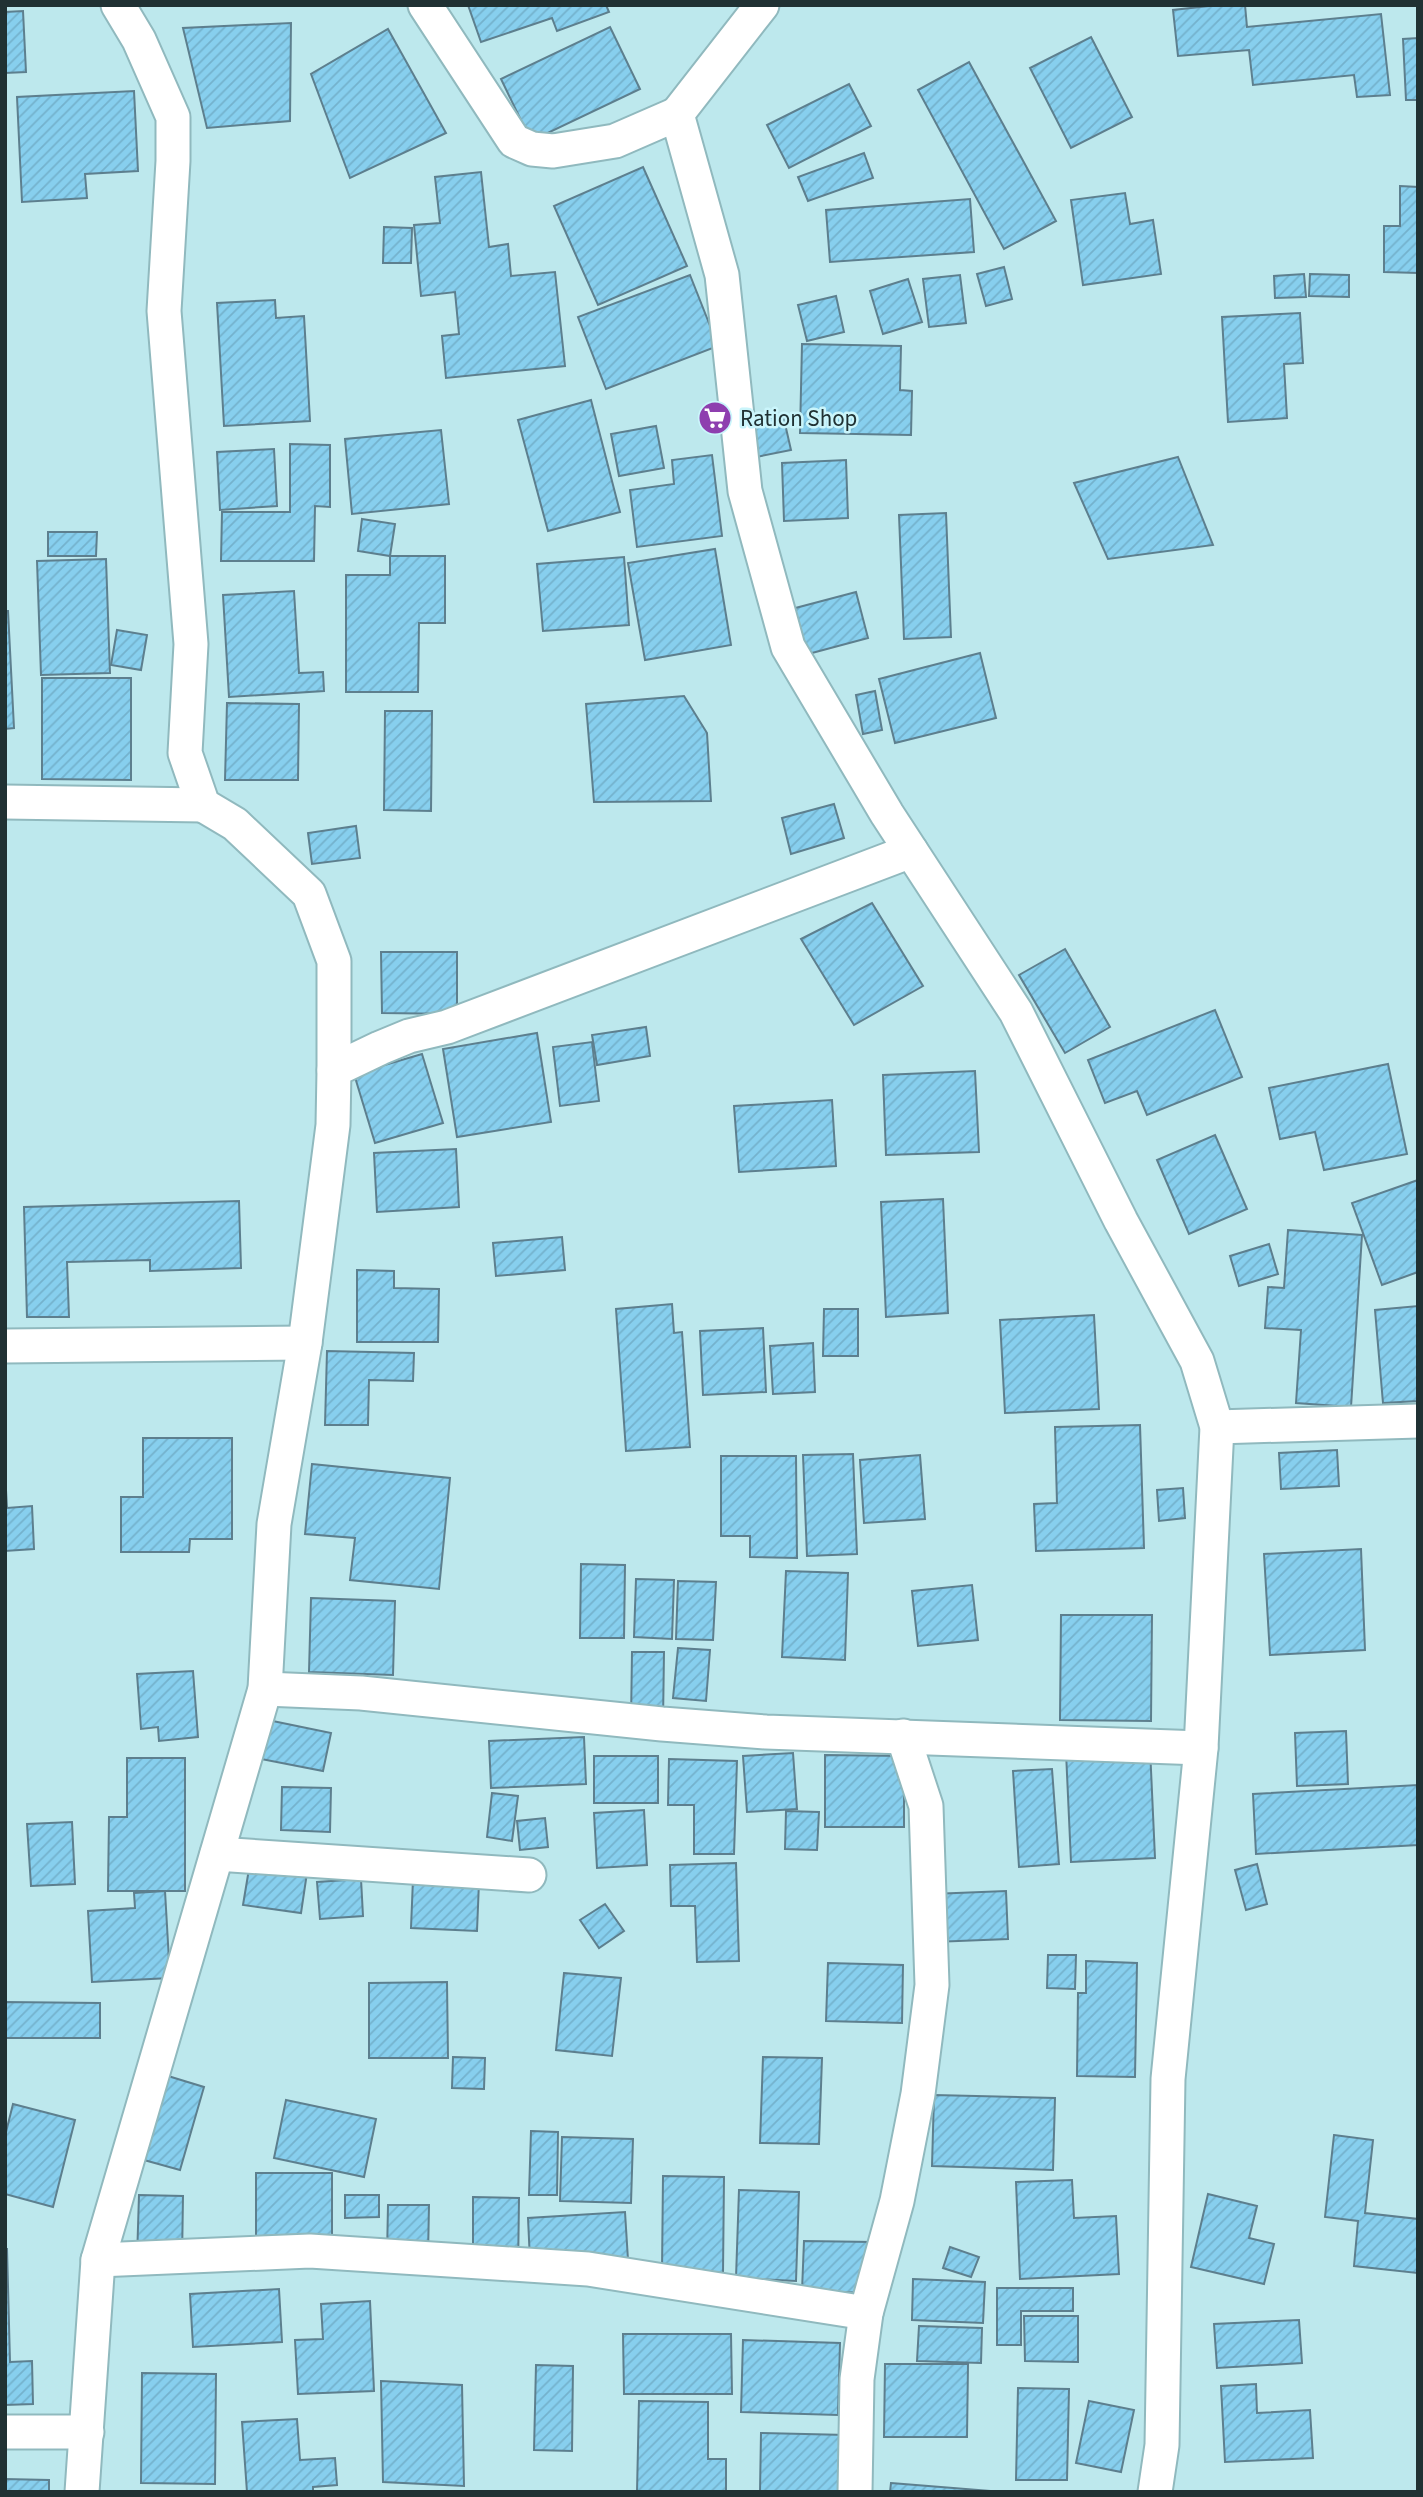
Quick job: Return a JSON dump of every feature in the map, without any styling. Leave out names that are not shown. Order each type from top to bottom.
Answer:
[{"type":"street","points":[[118,5],[139,40],[173,117],[164,311],[191,644],[185,752],[203,806]]},
{"type":"street","points":[[425,5],[514,141],[532,149],[553,150],[615,141],[677,114],[762,5]]},
{"type":"street","points":[[677,114],[722,275],[745,491],[789,647],[887,814],[1016,1012],[1121,1221],[1197,1361],[1217,1427],[1201,1748],[1168,2079],[1162,2445],[1156,2492]]},
{"type":"street","points":[[5,802],[203,806],[235,824],[309,894],[334,961],[333,1125],[305,1343],[274,1524],[265,1689],[98,2260],[82,2492]]},
{"type":"street","points":[[334,1070],[380,1048],[471,1018],[911,851]]},
{"type":"street","points":[[5,1346],[305,1343]]},
{"type":"street","points":[[1217,1427],[1418,1421]]},
{"type":"street","points":[[265,1689],[361,1693],[828,1736],[903,1736],[1201,1748]]},
{"type":"street","points":[[855,2492],[857,2379],[866,2313],[897,2201],[918,2094],[932,1985],[926,1806],[903,1736]]},
{"type":"street","points":[[217,1854],[529,1875]]},
{"type":"street","points":[[98,2260],[310,2251],[588,2269],[866,2313]]},
{"type":"street","points":[[5,2432],[87,2432]]},
{"type":"building","points":[[468,5],[606,5],[609,12],[557,31],[552,18],[481,42]]},
{"type":"building","points":[[1245,5],[1247,27],[1381,14],[1390,95],[1357,97],[1354,75],[1253,85],[1249,50],[1178,56],[1173,10]]},
{"type":"building","points":[[23,11],[26,72],[5,73],[5,12]]},
{"type":"building","points":[[291,23],[290,121],[207,128],[183,28]]},
{"type":"building","points":[[610,27],[640,89],[531,141],[501,79]]},
{"type":"building","points":[[388,29],[446,133],[350,178],[311,74]]},
{"type":"building","points":[[1091,37],[1132,117],[1071,148],[1030,68]]},
{"type":"building","points":[[1418,38],[1418,100],[1406,100],[1403,39]]},
{"type":"building","points":[[969,62],[1056,221],[1004,249],[918,90]]},
{"type":"building","points":[[849,84],[871,126],[789,168],[767,125]]},
{"type":"building","points":[[134,91],[138,171],[85,174],[87,198],[22,202],[17,97]]},
{"type":"building","points":[[864,153],[873,178],[808,201],[798,177]]},
{"type":"building","points":[[643,167],[687,266],[598,305],[554,206]]},
{"type":"building","points":[[481,172],[489,247],[508,244],[511,276],[555,272],[565,366],[446,378],[442,336],[459,334],[455,292],[421,296],[414,225],[440,223],[435,177]]},
{"type":"building","points":[[1400,186],[1418,187],[1418,273],[1384,272],[1384,226],[1400,226]]},
{"type":"building","points":[[1125,193],[1130,224],[1153,220],[1161,274],[1083,285],[1071,200]]},
{"type":"building","points":[[970,199],[974,252],[830,262],[826,210]]},
{"type":"building","points":[[384,227],[412,228],[411,263],[383,263]]},
{"type":"building","points":[[1004,267],[1012,299],[986,306],[977,274]]},
{"type":"building","points":[[1304,274],[1306,297],[1275,298],[1274,276]]},
{"type":"building","points":[[1310,274],[1349,275],[1349,297],[1309,296]]},
{"type":"building","points":[[690,275],[718,346],[606,389],[578,317]]},
{"type":"building","points":[[960,275],[966,323],[929,327],[923,279]]},
{"type":"building","points":[[908,279],[922,322],[883,334],[870,291]]},
{"type":"building","points":[[836,296],[844,332],[807,341],[798,305]]},
{"type":"building","points":[[275,300],[276,318],[304,316],[310,421],[224,426],[217,303]]},
{"type":"building","points":[[1300,313],[1303,363],[1284,364],[1287,418],[1228,422],[1222,317]]},
{"type":"building","points":[[802,344],[901,346],[900,390],[912,391],[911,435],[800,433]]},
{"type":"building","points":[[591,400],[620,512],[548,531],[518,420]]},
{"type":"building","points":[[783,415],[791,450],[751,458],[744,424]]},
{"type":"building","points":[[656,426],[664,468],[619,476],[611,434]]},
{"type":"building","points":[[441,430],[449,504],[352,514],[345,439]]},
{"type":"building","points":[[290,444],[330,445],[330,507],[315,506],[314,561],[221,561],[222,512],[290,512]]},
{"type":"building","points":[[274,449],[277,506],[220,510],[217,452]]},
{"type":"building","points":[[712,455],[722,536],[637,547],[630,490],[674,484],[672,460]]},
{"type":"building","points":[[1178,457],[1213,545],[1108,559],[1074,483]]},
{"type":"building","points":[[846,460],[848,518],[784,521],[782,463]]},
{"type":"building","points":[[946,513],[951,637],[904,639],[899,515]]},
{"type":"building","points":[[362,519],[395,524],[390,556],[358,551]]},
{"type":"building","points":[[48,532],[97,532],[96,556],[48,556]]},
{"type":"building","points":[[715,549],[731,645],[645,660],[628,563]]},
{"type":"building","points":[[390,556],[445,556],[445,623],[419,623],[418,692],[346,692],[346,575],[390,575]]},
{"type":"building","points":[[624,557],[629,625],[543,631],[537,564]]},
{"type":"building","points":[[106,559],[110,673],[41,675],[37,561]]},
{"type":"building","points":[[294,591],[299,673],[323,672],[324,691],[229,697],[223,595]]},
{"type":"building","points":[[856,592],[868,638],[797,657],[784,611]]},
{"type":"building","points":[[5,611],[8,611],[14,728],[5,729]]},
{"type":"building","points":[[117,630],[147,635],[141,670],[111,665]]},
{"type":"building","points":[[980,653],[996,718],[895,743],[879,679]]},
{"type":"building","points":[[42,678],[131,678],[131,780],[42,779]]},
{"type":"building","points":[[875,691],[882,730],[863,734],[856,695]]},
{"type":"building","points":[[684,696],[707,733],[711,801],[594,802],[586,704]]},
{"type":"building","points":[[227,703],[299,704],[298,780],[225,780]]},
{"type":"building","points":[[385,711],[432,711],[431,811],[384,810]]},
{"type":"building","points":[[834,804],[844,838],[791,854],[782,818]]},
{"type":"building","points":[[356,826],[360,858],[312,864],[308,833]]},
{"type":"building","points":[[872,903],[923,986],[854,1025],[801,939]]},
{"type":"building","points":[[1065,949],[1110,1027],[1065,1053],[1019,975]]},
{"type":"building","points":[[381,952],[457,952],[457,1014],[382,1013]]},
{"type":"building","points":[[1215,1010],[1242,1077],[1147,1115],[1137,1091],[1105,1103],[1088,1060]]},
{"type":"building","points":[[646,1027],[650,1056],[597,1065],[592,1035]]},
{"type":"building","points":[[537,1033],[551,1122],[457,1137],[443,1049]]},
{"type":"building","points":[[592,1042],[599,1101],[560,1106],[553,1047]]},
{"type":"building","points":[[422,1054],[443,1123],[375,1143],[354,1074]]},
{"type":"building","points":[[1388,1064],[1407,1154],[1324,1170],[1315,1132],[1280,1139],[1269,1088]]},
{"type":"building","points":[[975,1071],[979,1152],[886,1155],[883,1075]]},
{"type":"building","points":[[832,1100],[836,1166],[739,1172],[734,1106]]},
{"type":"building","points":[[1215,1135],[1247,1209],[1189,1234],[1157,1160]]},
{"type":"building","points":[[456,1149],[459,1207],[377,1212],[374,1153]]},
{"type":"building","points":[[1418,1180],[1418,1272],[1382,1285],[1352,1203]]},
{"type":"building","points":[[943,1199],[948,1313],[886,1317],[881,1202]]},
{"type":"building","points":[[239,1201],[241,1268],[150,1271],[150,1260],[67,1262],[69,1317],[27,1317],[24,1207]]},
{"type":"building","points":[[1288,1230],[1362,1235],[1351,1407],[1296,1403],[1301,1330],[1265,1328],[1268,1287],[1284,1288]]},
{"type":"building","points":[[562,1237],[565,1270],[496,1276],[493,1243]]},
{"type":"building","points":[[1269,1244],[1278,1274],[1239,1286],[1230,1256]]},
{"type":"building","points":[[357,1270],[394,1271],[394,1288],[439,1289],[438,1342],[357,1342]]},
{"type":"building","points":[[672,1304],[674,1333],[682,1332],[690,1447],[626,1451],[616,1309]]},
{"type":"building","points":[[1418,1306],[1418,1401],[1383,1403],[1375,1310]]},
{"type":"building","points":[[824,1309],[858,1309],[858,1356],[823,1356]]},
{"type":"building","points":[[1094,1315],[1099,1409],[1005,1413],[1000,1320]]},
{"type":"building","points":[[763,1328],[766,1392],[703,1395],[700,1331]]},
{"type":"building","points":[[813,1343],[815,1392],[773,1394],[770,1346]]},
{"type":"building","points":[[327,1351],[414,1353],[413,1381],[369,1380],[368,1425],[325,1425]]},
{"type":"building","points":[[1140,1425],[1144,1548],[1036,1551],[1034,1504],[1057,1503],[1055,1427]]},
{"type":"building","points":[[143,1438],[232,1438],[232,1539],[190,1539],[189,1552],[121,1552],[121,1497],[143,1497]]},
{"type":"building","points":[[1337,1450],[1339,1486],[1281,1489],[1279,1453]]},
{"type":"building","points":[[853,1454],[857,1554],[807,1556],[803,1455]]},
{"type":"building","points":[[920,1455],[925,1519],[864,1523],[860,1460]]},
{"type":"building","points":[[721,1456],[796,1456],[797,1558],[750,1557],[750,1536],[721,1536]]},
{"type":"building","points":[[312,1464],[450,1478],[439,1589],[350,1580],[355,1538],[305,1534]]},
{"type":"building","points":[[5,1472],[7,1508],[32,1506],[34,1549],[5,1551]]},
{"type":"building","points":[[1183,1488],[1185,1518],[1159,1521],[1157,1490]]},
{"type":"building","points":[[1361,1549],[1365,1650],[1270,1655],[1264,1554]]},
{"type":"building","points":[[581,1564],[625,1565],[624,1638],[580,1638]]},
{"type":"building","points":[[786,1571],[848,1573],[845,1660],[782,1657]]},
{"type":"building","points":[[636,1579],[674,1580],[672,1639],[634,1637]]},
{"type":"building","points":[[678,1581],[716,1582],[713,1640],[676,1639]]},
{"type":"building","points":[[972,1585],[978,1640],[918,1646],[912,1591]]},
{"type":"building","points":[[311,1598],[395,1601],[393,1675],[309,1672]]},
{"type":"building","points":[[1061,1615],[1152,1615],[1151,1721],[1060,1720]]},
{"type":"building","points":[[678,1648],[710,1650],[706,1701],[673,1698]]},
{"type":"building","points":[[632,1652],[664,1652],[663,1722],[631,1721]]},
{"type":"building","points":[[193,1671],[198,1737],[159,1741],[158,1727],[141,1729],[137,1674]]},
{"type":"building","points":[[263,1719],[331,1733],[323,1771],[256,1758]]},
{"type":"building","points":[[1346,1731],[1348,1784],[1297,1786],[1295,1733]]},
{"type":"building","points":[[584,1737],[586,1784],[491,1788],[489,1741]]},
{"type":"building","points":[[1150,1748],[1155,1858],[1071,1862],[1066,1752]]},
{"type":"building","points":[[793,1753],[797,1809],[747,1812],[743,1756]]},
{"type":"building","points":[[825,1755],[904,1756],[904,1827],[825,1827]]},
{"type":"building","points":[[594,1756],[658,1756],[658,1803],[594,1803]]},
{"type":"building","points":[[127,1758],[185,1758],[185,1891],[108,1891],[109,1817],[127,1817]]},
{"type":"building","points":[[669,1759],[737,1761],[734,1854],[694,1854],[694,1805],[668,1805]]},
{"type":"building","points":[[1052,1769],[1059,1864],[1019,1867],[1013,1771]]},
{"type":"building","points":[[1418,1785],[1418,1845],[1256,1854],[1253,1794]]},
{"type":"building","points":[[282,1787],[331,1788],[330,1832],[281,1830]]},
{"type":"building","points":[[492,1793],[518,1796],[512,1841],[487,1837]]},
{"type":"building","points":[[644,1810],[647,1865],[597,1868],[594,1813]]},
{"type":"building","points":[[786,1811],[819,1812],[817,1850],[785,1849]]},
{"type":"building","points":[[545,1818],[548,1847],[520,1850],[517,1821]]},
{"type":"building","points":[[72,1822],[75,1884],[31,1886],[27,1824]]},
{"type":"building","points":[[251,1857],[308,1866],[301,1913],[243,1905]]},
{"type":"building","points":[[736,1863],[739,1961],[697,1962],[695,1906],[671,1906],[670,1865]]},
{"type":"building","points":[[1257,1864],[1267,1904],[1246,1910],[1235,1870]]},
{"type":"building","points":[[361,1879],[363,1916],[320,1919],[317,1882]]},
{"type":"building","points":[[413,1879],[479,1882],[477,1931],[411,1928]]},
{"type":"building","points":[[165,1891],[170,1978],[92,1982],[88,1911],[135,1908],[134,1893]]},
{"type":"building","points":[[1006,1891],[1008,1939],[934,1942],[932,1894]]},
{"type":"building","points":[[605,1904],[624,1931],[599,1948],[580,1920]]},
{"type":"building","points":[[1048,1955],[1076,1955],[1075,1989],[1047,1988]]},
{"type":"building","points":[[1086,1961],[1137,1963],[1135,2077],[1077,2076],[1078,1993],[1086,1993]]},
{"type":"building","points":[[828,1963],[903,1965],[902,2023],[826,2021]]},
{"type":"building","points":[[564,1973],[621,1978],[612,2056],[556,2050]]},
{"type":"building","points":[[447,1982],[448,2058],[369,2058],[369,1983]]},
{"type":"building","points":[[5,2002],[100,2003],[100,2038],[5,2038]]},
{"type":"building","points":[[453,2057],[485,2058],[484,2089],[452,2088]]},
{"type":"building","points":[[763,2057],[822,2058],[819,2144],[760,2143]]},
{"type":"building","points":[[168,2076],[204,2087],[180,2170],[144,2160]]},
{"type":"building","points":[[934,2095],[1055,2098],[1053,2170],[932,2166]]},
{"type":"building","points":[[286,2100],[376,2119],[364,2177],[274,2158]]},
{"type":"building","points":[[13,2104],[75,2120],[53,2207],[5,2194],[5,2136]]},
{"type":"building","points":[[531,2131],[558,2132],[557,2195],[529,2195]]},
{"type":"building","points":[[1334,2135],[1373,2140],[1365,2213],[1418,2219],[1417,2273],[1354,2266],[1358,2221],[1325,2217]]},
{"type":"building","points":[[562,2137],[633,2139],[631,2203],[560,2201]]},
{"type":"building","points":[[256,2173],[332,2173],[332,2240],[256,2240]]},
{"type":"building","points":[[663,2176],[724,2177],[723,2273],[662,2272]]},
{"type":"building","points":[[1072,2180],[1074,2218],[1116,2216],[1119,2274],[1020,2279],[1016,2182]]},
{"type":"building","points":[[739,2190],[799,2192],[796,2281],[736,2278]]},
{"type":"building","points":[[1208,2194],[1257,2206],[1249,2238],[1274,2244],[1264,2284],[1191,2267]]},
{"type":"building","points":[[139,2195],[183,2196],[182,2260],[137,2259]]},
{"type":"building","points":[[345,2195],[379,2195],[379,2217],[345,2218]]},
{"type":"building","points":[[473,2197],[519,2198],[518,2273],[473,2272]]},
{"type":"building","points":[[388,2205],[429,2205],[428,2256],[387,2256]]},
{"type":"building","points":[[625,2212],[629,2276],[531,2282],[528,2218]]},
{"type":"building","points":[[804,2241],[873,2242],[872,2293],[802,2291]]},
{"type":"building","points":[[950,2247],[979,2257],[971,2277],[943,2268]]},
{"type":"building","points":[[5,2249],[10,2362],[32,2361],[33,2404],[5,2405]]},
{"type":"building","points":[[913,2279],[985,2282],[983,2323],[912,2320]]},
{"type":"building","points":[[997,2288],[1073,2288],[1073,2311],[1021,2311],[1021,2345],[997,2345]]},
{"type":"building","points":[[279,2289],[282,2342],[193,2347],[190,2294]]},
{"type":"building","points":[[370,2301],[374,2391],[298,2394],[295,2340],[323,2339],[321,2304]]},
{"type":"building","points":[[1024,2316],[1078,2316],[1078,2362],[1025,2361]]},
{"type":"building","points":[[1299,2320],[1302,2363],[1217,2368],[1214,2324]]},
{"type":"building","points":[[919,2326],[982,2328],[981,2363],[917,2361]]},
{"type":"building","points":[[623,2334],[731,2334],[732,2394],[624,2394]]},
{"type":"building","points":[[743,2340],[840,2343],[838,2415],[741,2412]]},
{"type":"building","points":[[885,2364],[968,2364],[967,2437],[884,2437]]},
{"type":"building","points":[[536,2365],[573,2366],[572,2451],[534,2450]]},
{"type":"building","points":[[142,2373],[216,2374],[215,2484],[141,2483]]},
{"type":"building","points":[[381,2381],[462,2385],[464,2486],[383,2482]]},
{"type":"building","points":[[1256,2384],[1257,2413],[1310,2410],[1313,2458],[1225,2462],[1221,2386]]},
{"type":"building","points":[[1018,2388],[1069,2389],[1067,2480],[1016,2480]]},
{"type":"building","points":[[639,2401],[708,2402],[708,2459],[726,2459],[726,2492],[637,2492]]},
{"type":"building","points":[[1089,2401],[1134,2410],[1121,2472],[1076,2463]]},
{"type":"building","points":[[297,2419],[300,2460],[335,2458],[337,2485],[313,2487],[313,2492],[247,2492],[242,2422]]},
{"type":"building","points":[[761,2433],[847,2435],[846,2491],[760,2492]]},
{"type":"building","points":[[5,2479],[49,2480],[49,2492],[5,2492]]},
{"type":"building","points":[[891,2483],[1003,2492],[890,2492]]},
{"type":"place","name":"Ration Shop","points":[[715,418]]}]
